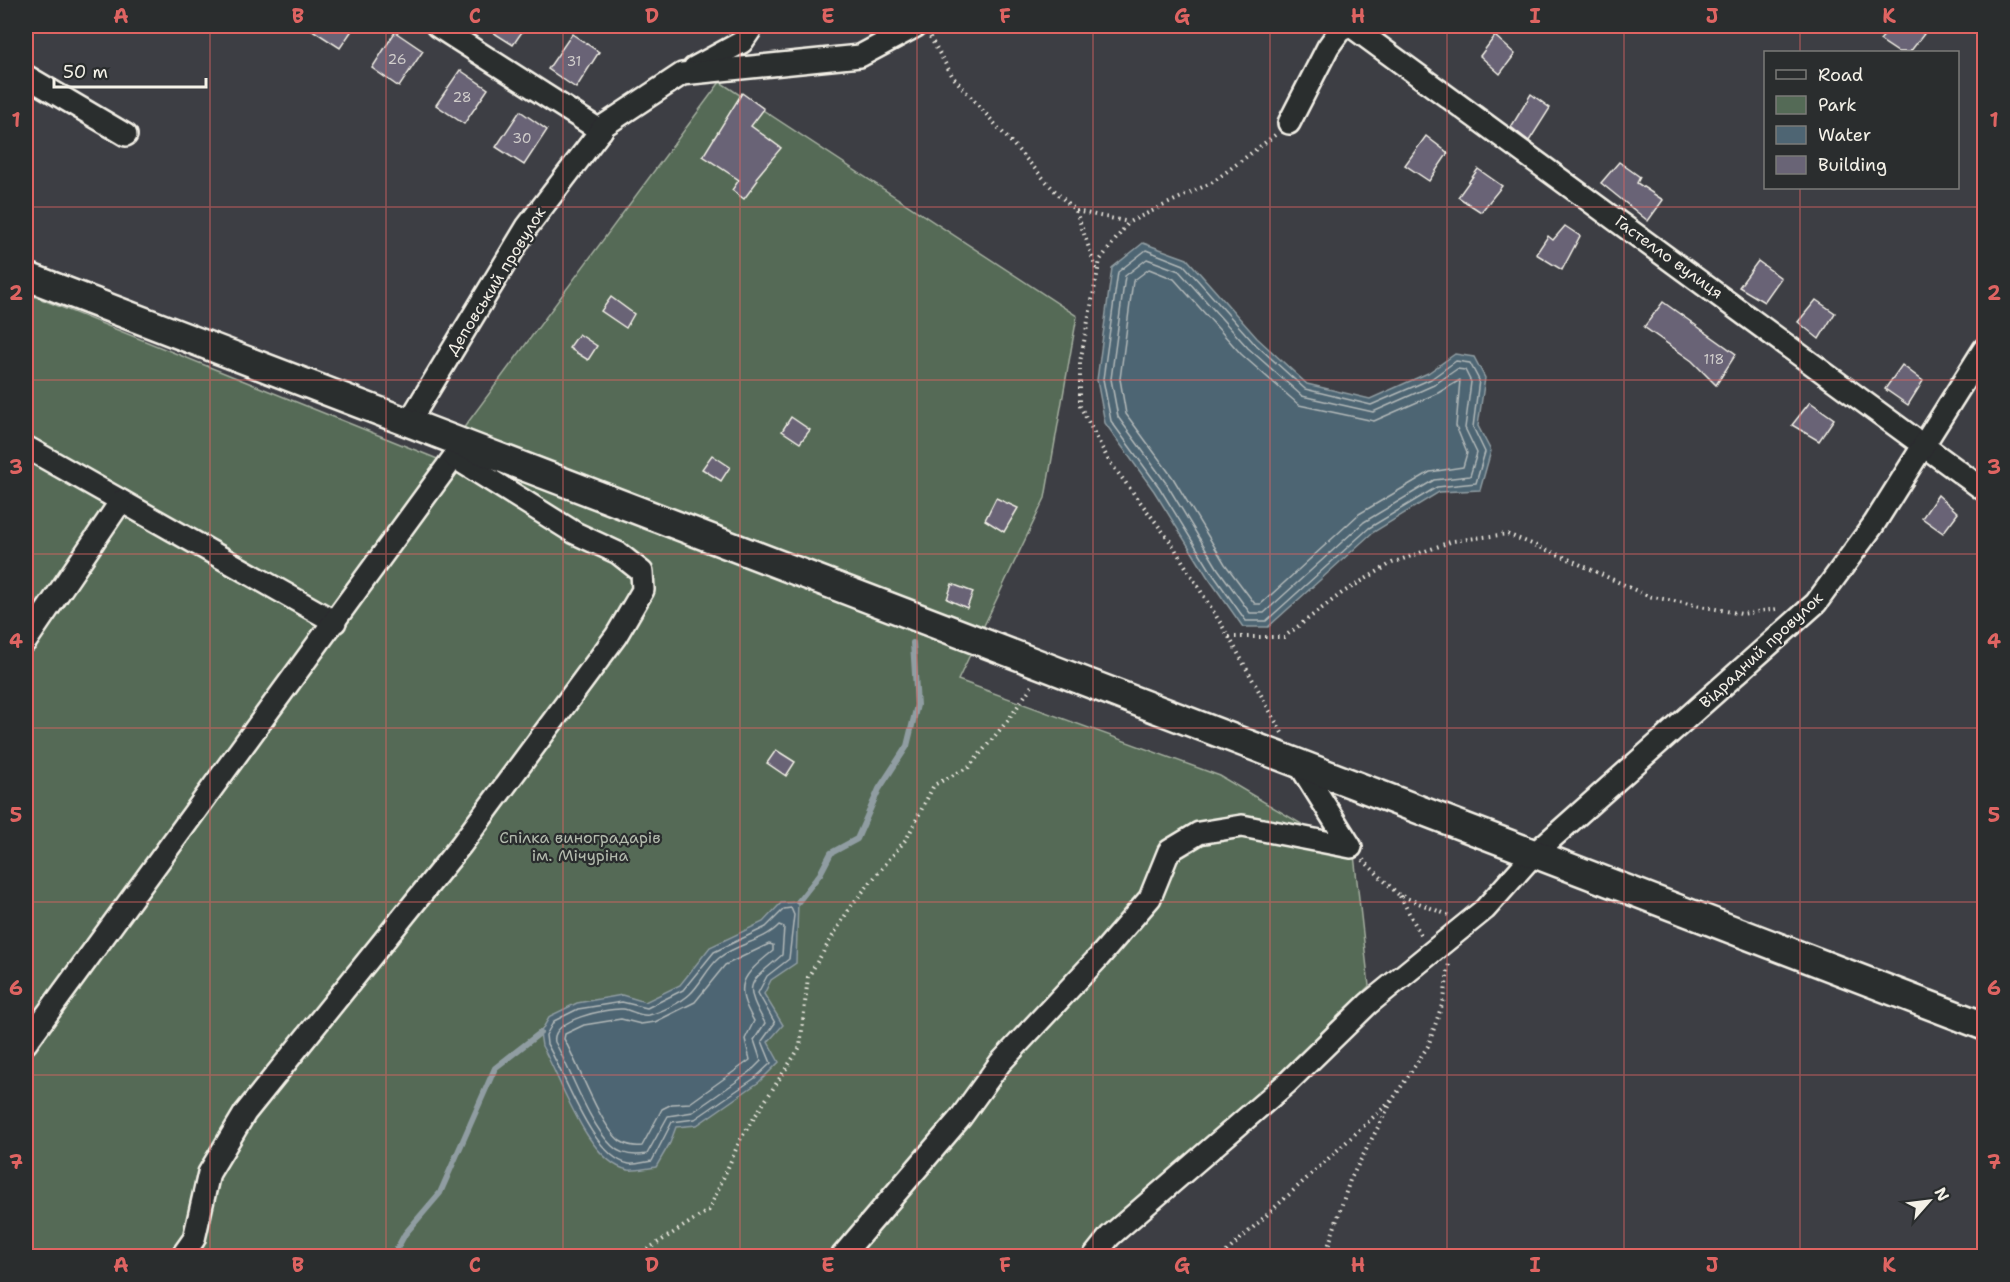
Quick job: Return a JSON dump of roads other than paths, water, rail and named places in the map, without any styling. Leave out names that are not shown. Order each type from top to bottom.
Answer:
[{"type":"main road","points":[[26,276],[409,422],[459,450],[1045,666],[1984,1026]]},
{"type":"street","points":[[438,26],[601,130]]},
{"type":"street","points":[[682,74],[742,42],[753,26]]},
{"type":"street","points":[[1289,123],[1328,47],[1343,26]]},
{"type":"street","name":"Гастелло вулиця","points":[[1351,26],[1984,490]]},
{"type":"street","name":"Деповський провулок","points":[[409,422],[527,227],[605,125],[682,74],[860,56],[923,31]]},
{"type":"street","points":[[26,76],[126,135]]},
{"type":"street","name":"Відрадний провулок","points":[[1094,1257],[1110,1236],[1287,1083],[1368,1004],[1485,909],[1534,854],[1816,603],[1874,524],[1984,349]]},
{"type":"street","points":[[26,447],[335,622]]},
{"type":"street","points":[[26,1043],[459,450],[575,533],[618,553],[642,572],[643,590],[616,636],[462,845],[245,1113],[209,1173],[195,1239],[182,1257]]},
{"type":"street","points":[[26,640],[121,501]]},
{"type":"street","points":[[842,1257],[962,1117],[1000,1063],[1099,957],[1150,898],[1170,851],[1199,833],[1242,826],[1351,847],[1299,764]]},
{"type":"water","points":[[1143,243],[1187,259],[1257,338],[1307,384],[1370,399],[1428,373],[1455,354],[1474,357],[1485,378],[1478,426],[1491,451],[1480,490],[1439,492],[1372,533],[1268,627],[1243,627],[1207,576],[1154,491],[1105,423],[1097,380],[1112,268]]},
{"type":"water","points":[[798,902],[796,963],[771,980],[764,994],[783,1025],[768,1042],[779,1062],[759,1082],[697,1125],[676,1127],[656,1167],[628,1170],[613,1164],[588,1136],[542,1046],[540,1033],[550,1016],[577,1003],[622,995],[645,1002],[680,985],[710,947],[763,922],[781,903]]},
{"type":"waterway","points":[[798,902],[820,874],[831,853],[857,839],[879,789],[907,746],[917,705],[913,643]]},
{"type":"waterway","points":[[393,1256],[405,1234],[440,1193],[495,1068],[540,1033]]},
{"type":"park label","name":"Спілка виноградарів ім. Мічуріна","points":[[580,846]]}]
